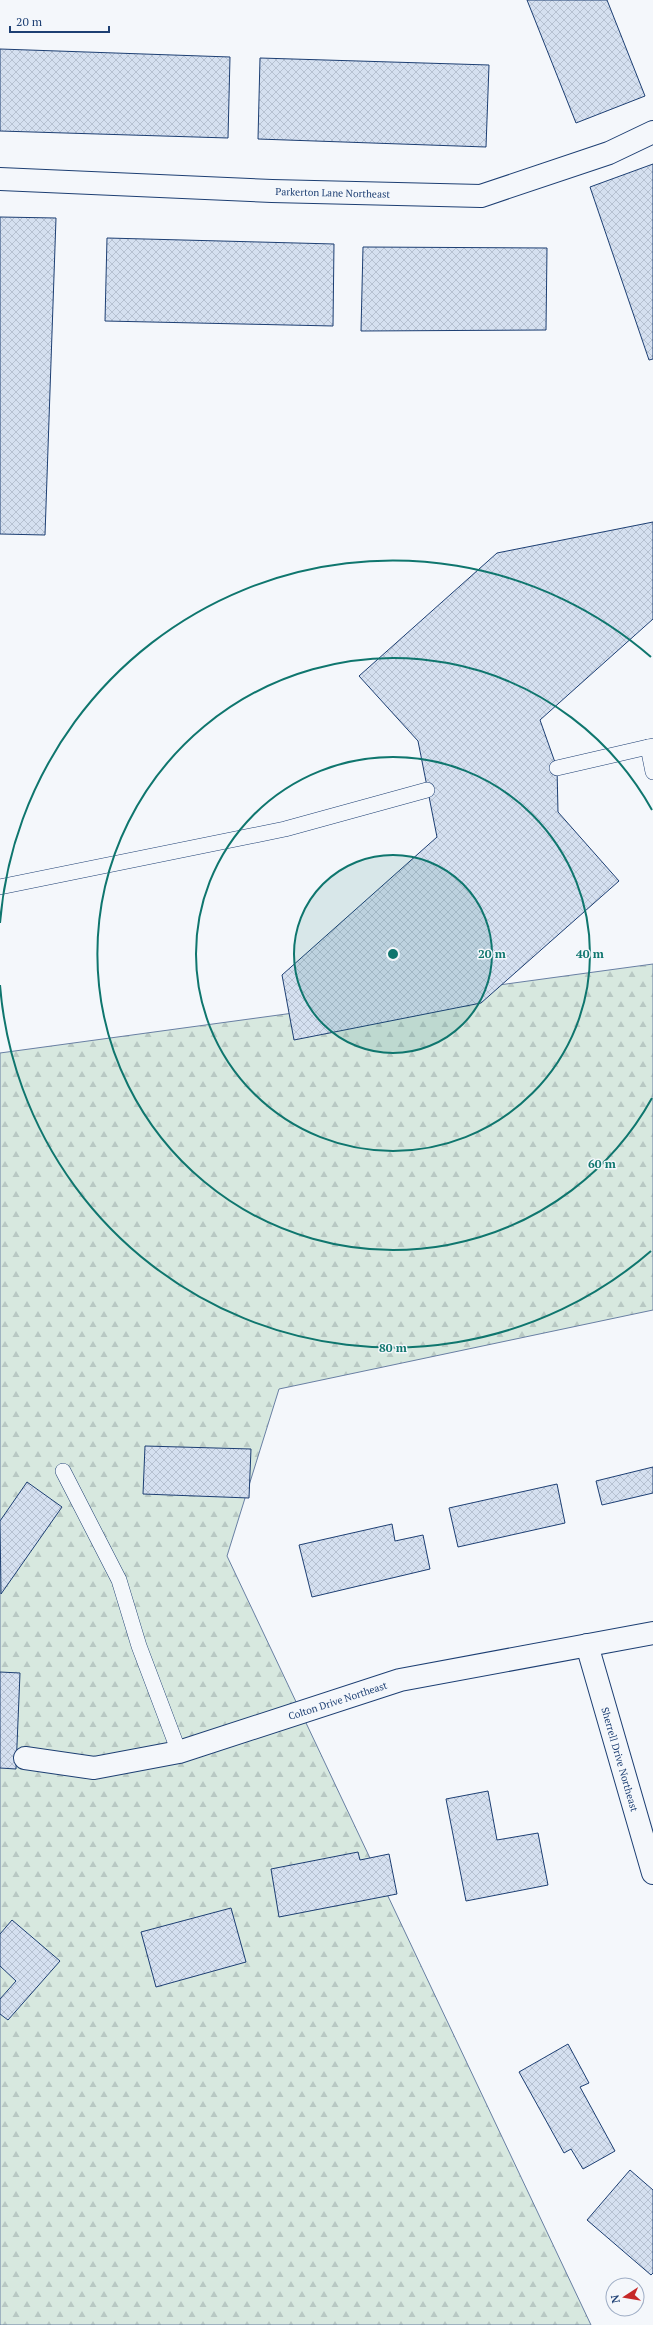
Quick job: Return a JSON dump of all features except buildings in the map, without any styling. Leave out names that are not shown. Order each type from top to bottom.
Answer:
[{"type":"street","name":"Parkerton Lane Northeast","points":[[0,179],[272,192],[481,196],[609,153],[653,132]]},
{"type":"street","name":"Colton Drive Northeast","points":[[25,1758],[94,1768],[179,1752],[400,1680],[653,1633]]},
{"type":"street","name":"Sherrell Drive Northeast","points":[[587,1645],[653,1873]]},
{"type":"lane","points":[[557,768],[650,746],[653,772]]},
{"type":"lane","points":[[0,887],[285,828],[427,790]]},
{"type":"lane","points":[[63,1471],[119,1580],[139,1646],[179,1752]]},
{"type":"green space","points":[[653,964],[653,1310],[279,1389],[227,1556],[591,2325],[0,2325],[0,1053]]}]
